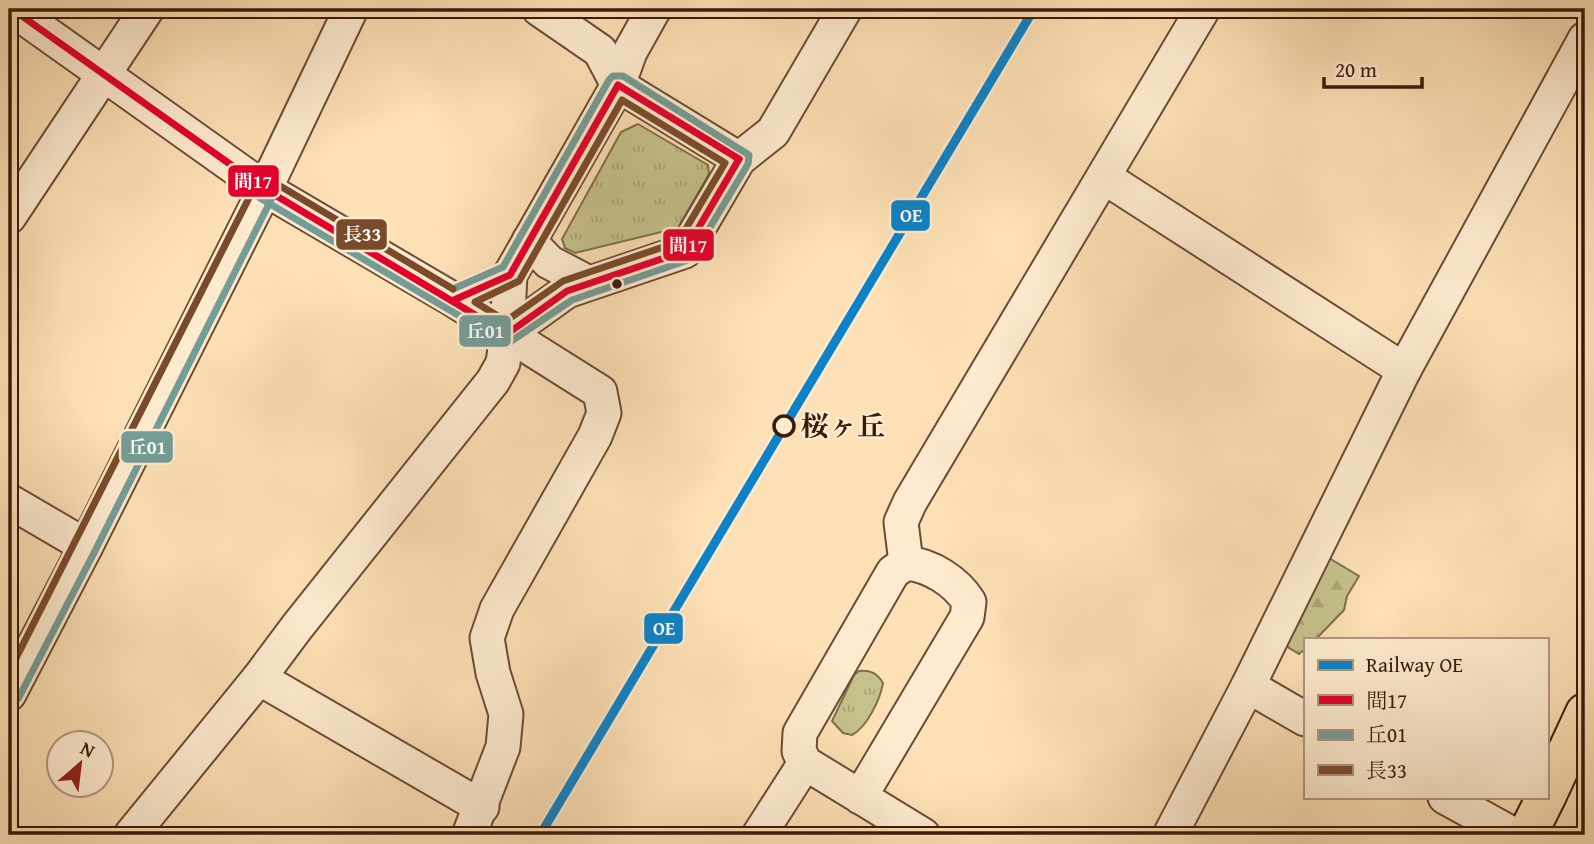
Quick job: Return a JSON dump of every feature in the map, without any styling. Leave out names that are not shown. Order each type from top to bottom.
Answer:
[{"type":"highway","points":[[1548,792],[1585,713]]},
{"type":"highway","points":[[1527,835],[1545,798]]},
{"type":"street","points":[[12,9],[265,189],[454,300],[600,392],[604,413],[595,436],[497,609],[487,638],[493,673],[506,715],[503,747],[476,821],[259,678]]},
{"type":"street","points":[[9,217],[147,9]]},
{"type":"street","points":[[9,694],[265,189],[351,9]]},
{"type":"street","points":[[539,9],[600,51],[618,85],[740,159]]},
{"type":"street","points":[[454,300],[509,275],[618,85],[630,52],[654,9]]},
{"type":"street","points":[[131,835],[259,678],[493,381],[516,340],[577,286],[685,251],[740,159],[773,132],[845,9]]},
{"type":"street","points":[[906,563],[901,522],[910,502],[1203,9]]},
{"type":"street","points":[[1170,835],[1248,686],[1404,370],[1585,39]]},
{"type":"street","points":[[1104,177],[1404,370]]},
{"type":"street","points":[[530,241],[577,286]]},
{"type":"street","points":[[509,275],[516,340]]},
{"type":"street","points":[[9,501],[86,546]]},
{"type":"street","points":[[860,797],[967,617],[970,601],[962,590],[922,565],[906,563],[893,572],[800,733],[799,751],[805,762],[860,797],[923,835]]},
{"type":"street","points":[[1248,686],[1304,718]]},
{"type":"street","points":[[759,835],[805,762]]},
{"type":"street","points":[[1447,798],[1514,835]]},
{"type":"green space","points":[[638,124],[708,165],[709,174],[678,228],[575,253],[565,248],[562,239],[621,132]]},
{"type":"green space","points":[[1324,555],[1359,576],[1347,596],[1344,610],[1317,638],[1304,638],[1304,650],[1299,654],[1283,644]]},
{"type":"green space","points":[[859,671],[873,673],[883,683],[872,712],[863,726],[852,735],[843,733],[832,721],[854,675]]},
{"type":"rail line","name":"OE","points":[[540,835],[1034,9]]},
{"type":"transit line","name":"間17","points":[[12,9],[265,189],[507,334]]},
{"type":"transit line","name":"丘01","points":[[260,198],[507,344],[572,300],[691,259],[748,164],[749,155],[623,76],[613,76],[503,267],[453,289]]},
{"type":"transit line","name":"間17","points":[[454,300],[510,275],[618,85],[739,159]]},
{"type":"transit line","name":"長33","points":[[622,100],[725,163],[678,242],[563,281],[506,321],[475,302],[519,281],[622,100]]},
{"type":"transit line","name":"間17","points":[[507,334],[567,291],[685,251],[739,159]]},
{"type":"transit line","name":"長33","points":[[270,180],[453,289]]},
{"type":"transit line","name":"長33","points":[[9,672],[256,184]]},
{"type":"transit line","name":"丘01","points":[[18,699],[274,194]]},
{"type":"place","name":"桜ヶ丘","points":[[784,426]]}]
